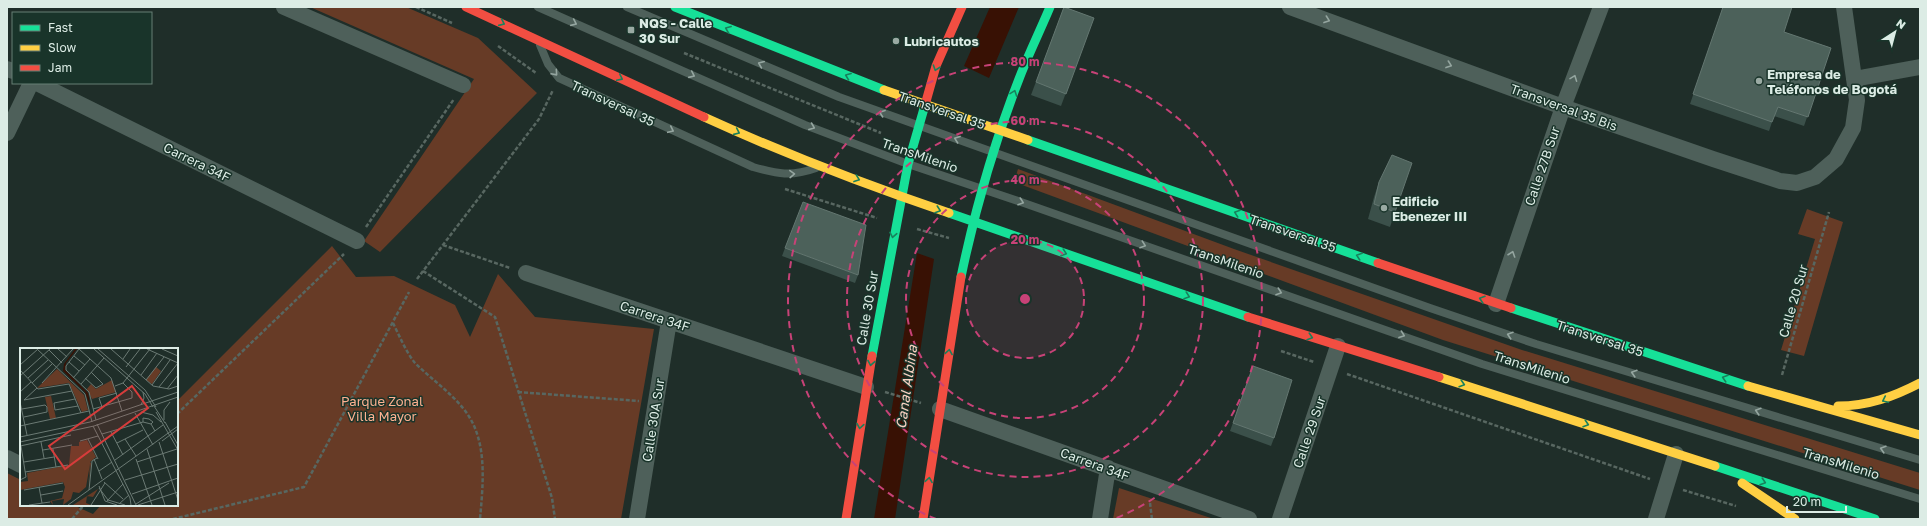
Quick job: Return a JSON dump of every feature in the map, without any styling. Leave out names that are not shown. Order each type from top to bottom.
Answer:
[{"type":"main road","name":"Transversal 35","points":[[466,7],[705,118],[820,166],[902,197],[1242,315],[1522,403],[1875,519]]},
{"type":"main road","name":"Transversal 35","points":[[675,7],[785,52],[925,104],[1496,304],[1776,395],[1920,435]]},
{"type":"main road","name":"Calle 30 Sur","points":[[846,519],[866,387],[908,164],[936,66],[962,7]]},
{"type":"main road","points":[[923,519],[962,272],[974,222],[1000,130],[1019,78],[1050,7]]},
{"type":"main road","points":[[1811,404],[1850,406],[1879,403],[1920,383]]},
{"type":"main road","points":[[1721,469],[1794,519]]},
{"type":"street","points":[[284,7],[463,86]]},
{"type":"street","name":"Transversal 35 Bis","points":[[1290,7],[1563,107],[1780,181],[1797,183],[1815,178],[1836,158],[1853,128],[1857,100],[1844,7]]},
{"type":"street","name":"Calle 27B Sur","points":[[1496,304],[1563,107],[1601,7]]},
{"type":"street","points":[[1854,79],[1920,67]]},
{"type":"street","points":[[7,133],[31,84]]},
{"type":"street","name":"Carrera 34F","points":[[38,84],[357,241]]},
{"type":"street","name":"Carrera 34F","points":[[526,273],[866,387]]},
{"type":"street","name":"Calle 30A Sur","points":[[637,519],[669,321]]},
{"type":"street","name":"Calle 29 Sur","points":[[1280,519],[1338,346]]},
{"type":"street","name":"Carrera 34F","points":[[940,409],[1249,519]]},
{"type":"street","points":[[1656,519],[1676,454]]},
{"type":"street","points":[[7,458],[20,464]]},
{"type":"street","points":[[1100,519],[1108,468]]},
{"type":"lane","name":"TransMilenio","points":[[538,7],[805,124],[908,164],[984,189],[1482,364],[1920,500]]},
{"type":"lane","name":"TransMilenio","points":[[627,7],[839,97],[1423,306],[1521,339],[1920,460]]},
{"type":"lane","name":"Transversal 35","points":[[537,39],[548,64],[559,78],[753,167],[781,174],[800,174],[820,166]]},
{"type":"path","points":[[684,53],[881,133]]},
{"type":"path","points":[[178,413],[357,241],[463,86]]},
{"type":"path","points":[[417,279],[539,119],[555,86]]},
{"type":"path","points":[[879,140],[883,126]]},
{"type":"path","name":"Calle 20 Sur","points":[[1776,395],[1829,212]]},
{"type":"path","points":[[443,245],[526,273]]},
{"type":"path","points":[[423,271],[495,317],[552,498],[555,519]]},
{"type":"path","points":[[173,519],[304,487],[409,292]]},
{"type":"path","points":[[392,322],[414,362],[466,412],[478,436],[482,461],[483,491],[480,519]]},
{"type":"path","points":[[518,392],[644,401]]},
{"type":"path","points":[[889,394],[915,401]]},
{"type":"path","points":[[72,519],[83,506]]},
{"type":"green space","points":[[310,7],[406,7],[478,38],[537,93],[380,252],[364,241],[474,79]]},
{"type":"green space","points":[[1018,169],[1234,249],[1522,350],[1920,473],[1920,490],[1443,340],[1014,182]]},
{"type":"green space","points":[[1807,209],[1843,222],[1804,356],[1781,350],[1815,239],[1798,234]]},
{"type":"green space","name":"Parque Zonal Villa Mayor","points":[[332,246],[356,277],[394,276],[455,305],[470,337],[498,274],[535,317],[654,329],[621,519],[7,519],[7,473],[20,480],[20,506],[75,506],[93,514],[100,506],[178,506],[178,400]]},
{"type":"green space","points":[[1119,488],[1214,519],[1113,519]]},
{"type":"water","points":[[990,7],[1019,7],[989,78],[964,66]]},
{"type":"water","name":"Canal Albina","points":[[917,253],[934,259],[895,519],[874,519]]},
{"type":"building","points":[[1064,7],[1094,18],[1066,94],[1036,82]]},
{"type":"building","name":"Empresa de Teléfonos de Bogotá","points":[[1723,7],[1792,7],[1784,32],[1831,48],[1808,117],[1778,107],[1772,122],[1693,94]]},
{"type":"building","name":"Edificio Ebenezer III","points":[[1392,155],[1412,163],[1395,212],[1374,204],[1379,182]]},
{"type":"building","points":[[803,202],[866,225],[858,275],[785,248]]},
{"type":"building","points":[[1253,366],[1292,380],[1274,438],[1233,423]]},
{"type":"traffic: fast","points":[[675,7],[884,90]]},
{"type":"traffic: fast","points":[[961,277],[972,227],[993,152],[1010,103],[1050,7]]},
{"type":"traffic: fast","points":[[872,356],[908,164],[925,105]]},
{"type":"traffic: fast","points":[[1028,140],[1378,263]]},
{"type":"traffic: fast","points":[[949,213],[1248,317]]},
{"type":"traffic: fast","points":[[1511,308],[1748,386]]},
{"type":"traffic: fast","points":[[1715,466],[1875,519]]},
{"type":"traffic: slow","points":[[884,90],[1028,140]]},
{"type":"traffic: slow","points":[[704,117],[825,168],[949,213]]},
{"type":"traffic: slow","points":[[1439,377],[1715,466]]},
{"type":"traffic: slow","points":[[1838,406],[1849,406],[1880,400],[1920,383]]},
{"type":"traffic: slow","points":[[1748,386],[1920,435]]},
{"type":"traffic: slow","points":[[1742,483],[1795,519]]},
{"type":"traffic: jam","points":[[466,7],[704,117]]},
{"type":"traffic: jam","points":[[925,105],[936,66],[962,7]]},
{"type":"traffic: jam","points":[[1378,263],[1511,308]]},
{"type":"traffic: jam","points":[[923,519],[961,277]]},
{"type":"traffic: jam","points":[[1248,317],[1439,377]]},
{"type":"traffic: jam","points":[[846,519],[872,356]]},
{"type":"place","name":"NQS - Calle 30 Sur","points":[[631,30]]},
{"type":"place","name":"Lubricautos","points":[[896,41]]},
{"type":"place","name":"Empresa de Teléfonos de Bogotá","points":[[1759,81]]},
{"type":"place","name":"Edificio Ebenezer III","points":[[1384,208]]}]
